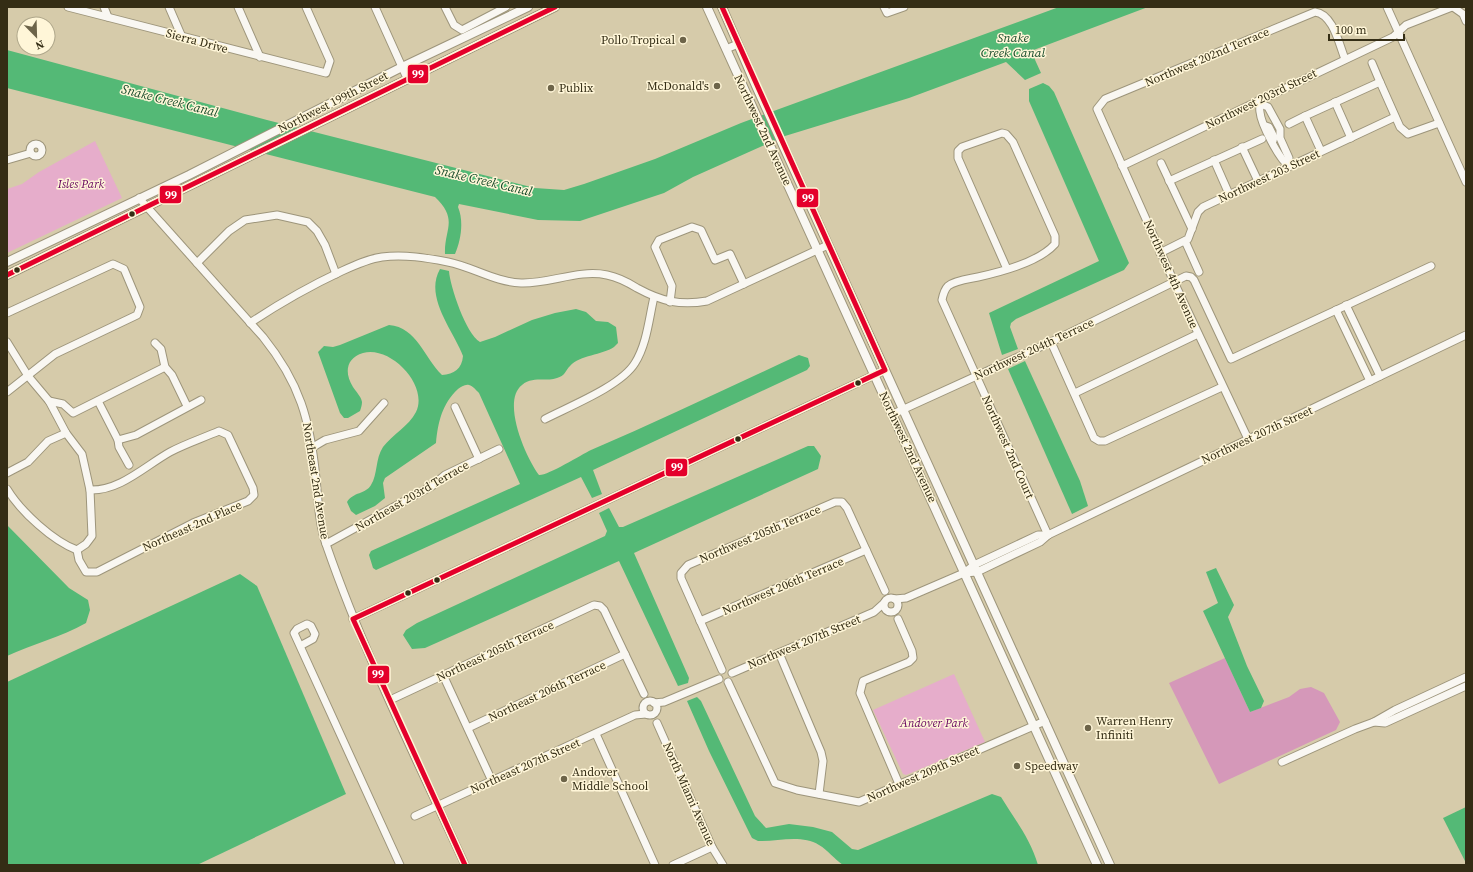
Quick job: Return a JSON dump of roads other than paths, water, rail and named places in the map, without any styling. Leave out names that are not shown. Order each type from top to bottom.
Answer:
[{"type":"main road","name":"Northwest 199th Street","points":[[7,262],[238,150],[402,67],[528,7]]},
{"type":"main road","name":"Northwest 199th Street","points":[[7,275],[254,155],[407,78],[556,7]]},
{"type":"main road","name":"Northwest 2nd Avenue","points":[[707,7],[1097,865]]},
{"type":"main road","name":"Northwest 2nd Avenue","points":[[722,7],[768,113],[1110,865]]},
{"type":"street","name":"Sierra Drive","points":[[68,7],[326,73],[330,61],[306,7]]},
{"type":"street","points":[[104,7],[108,17]]},
{"type":"street","points":[[169,7],[182,37]]},
{"type":"street","points":[[238,7],[260,57]]},
{"type":"street","points":[[375,7],[407,78]]},
{"type":"street","points":[[446,7],[454,25],[462,30],[506,7]]},
{"type":"street","points":[[885,10],[904,7]]},
{"type":"street","points":[[1387,7],[1466,182]]},
{"type":"street","points":[[1454,7],[1463,14],[1466,20]]},
{"type":"street","name":"Northwest 203rd Street","points":[[1122,166],[1260,102],[1345,59],[1393,37],[1406,25],[1454,7]]},
{"type":"street","name":"Northwest 202nd Terrace","points":[[1097,109],[1105,99],[1315,12],[1321,12],[1329,20],[1345,59]]},
{"type":"street","points":[[726,49],[738,44]]},
{"type":"street","points":[[1372,63],[1400,127],[1408,134],[1439,123]]},
{"type":"street","points":[[1289,124],[1380,82]]},
{"type":"street","points":[[1260,102],[1260,113],[1266,126],[1269,139],[1273,142],[1282,161],[1289,166]]},
{"type":"street","points":[[1260,102],[1268,107],[1278,124],[1281,131],[1280,138],[1289,158],[1289,166]]},
{"type":"street","points":[[1335,102],[1351,138]]},
{"type":"street","name":"Northwest 4th Avenue","points":[[1097,109],[1160,253],[1222,387],[1248,438]]},
{"type":"street","points":[[1305,116],[1321,151]]},
{"type":"street","name":"Northwest 203 Street","points":[[1185,241],[1188,239],[1198,212],[1202,207],[1395,117]]},
{"type":"street","points":[[997,134],[1006,134],[1013,142],[1055,236],[1055,244],[1050,250],[1007,269],[958,158],[958,151],[962,147],[997,134]]},
{"type":"street","points":[[1273,142],[1280,138]]},
{"type":"street","points":[[1169,181],[1262,139]]},
{"type":"street","points":[[1242,147],[1258,180]]},
{"type":"street","points":[[7,160],[31,153]]},
{"type":"street","points":[[1214,160],[1229,194]]},
{"type":"street","points":[[1161,163],[1192,229]]},
{"type":"street","points":[[789,187],[800,182]]},
{"type":"street","name":"Northeast 2nd Avenue","points":[[139,198],[146,208],[250,323],[278,357],[290,377],[302,402],[313,447],[319,502],[326,544],[353,619],[465,865]]},
{"type":"street","points":[[197,263],[229,231],[245,220],[277,215],[308,222],[317,231],[325,246],[336,274]]},
{"type":"street","points":[[670,302],[672,286],[655,248],[659,240],[692,227],[701,230],[715,260],[730,254],[744,284]]},
{"type":"street","points":[[1160,253],[1185,241],[1199,272]]},
{"type":"street","points":[[250,323],[289,298],[336,274],[359,263],[382,257],[406,256],[450,263],[501,280],[520,283],[539,282],[584,273],[608,275],[654,298],[685,304],[707,301],[828,244]]},
{"type":"street","points":[[7,313],[113,264],[124,269],[140,307],[137,316],[55,354],[7,396]]},
{"type":"street","points":[[1370,381],[1336,310],[1431,266]]},
{"type":"street","name":"Northwest 2nd Court","points":[[1007,269],[956,282],[948,286],[944,292],[944,307],[1048,535]]},
{"type":"street","name":"Northwest 204th Terrace","points":[[893,414],[1050,342],[1174,282],[1191,276],[1231,359],[1336,310]]},
{"type":"street","points":[[544,419],[617,381],[635,363],[644,341],[654,298]]},
{"type":"street","points":[[1346,305],[1380,376]]},
{"type":"street","points":[[1345,329],[1355,325]]},
{"type":"street","points":[[1075,393],[1198,334]]},
{"type":"street","name":"Northwest 207th Street","points":[[732,673],[876,611],[890,607],[906,598],[964,573],[1040,542],[1048,535],[1466,335]]},
{"type":"street","points":[[1351,341],[1361,336]]},
{"type":"street","points":[[7,342],[30,377],[49,401],[66,433],[82,454],[90,490],[92,536],[86,544],[77,550],[64,545],[41,528],[7,489]]},
{"type":"street","points":[[1050,342],[1075,393],[1094,438],[1099,441],[1105,441],[1222,387]]},
{"type":"street","points":[[155,343],[160,349],[165,367],[172,375],[187,406]]},
{"type":"street","points":[[49,401],[63,404],[73,413],[165,367]]},
{"type":"street","points":[[353,619],[885,370]]},
{"type":"street","points":[[7,392],[30,377]]},
{"type":"street","points":[[118,440],[136,435],[187,406],[201,400]]},
{"type":"street","points":[[98,401],[118,440],[118,447],[129,465]]},
{"type":"street","points":[[313,447],[325,440],[359,431],[384,403]]},
{"type":"street","points":[[456,407],[479,459]]},
{"type":"street","name":"Northeast 2nd Place","points":[[77,550],[79,560],[86,572],[97,572],[215,513],[248,501],[254,495],[228,435],[219,431],[170,452],[132,477],[101,490],[90,490]]},
{"type":"street","points":[[7,473],[28,462],[48,441],[66,433]]},
{"type":"street","name":"Northeast 203rd Terrace","points":[[326,544],[432,486],[445,475],[499,449]]},
{"type":"street","name":"Northwest 205th Terrace","points":[[700,621],[681,578],[681,573],[688,565],[835,502],[842,502],[847,508],[866,550]]},
{"type":"street","points":[[866,550],[885,591],[890,607],[898,619],[912,651],[913,658],[909,662],[863,681],[860,693],[899,784]]},
{"type":"street","name":"Northwest 206th Terrace","points":[[700,621],[866,550]]},
{"type":"street","points":[[885,591],[894,598]]},
{"type":"street","name":"Northwest 207th Street","points":[[890,607],[888,598],[906,598]]},
{"type":"street","name":"Northeast 205th Terrace","points":[[390,700],[594,605],[600,606]]},
{"type":"street","name":"North Miami Avenue","points":[[600,606],[604,610],[644,694],[712,847],[723,865]]},
{"type":"street","points":[[700,621],[722,670]]},
{"type":"street","points":[[300,646],[400,865]]},
{"type":"street","points":[[779,653],[822,752],[823,761],[819,794]]},
{"type":"street","name":"Northeast 206th Terrace","points":[[468,728],[625,654]]},
{"type":"street","points":[[719,679],[724,682],[728,682],[732,678],[732,673],[728,669],[722,670]]},
{"type":"street","points":[[719,679],[719,675],[722,670]]},
{"type":"street","points":[[443,675],[492,781]]},
{"type":"street","points":[[1282,762],[1374,722],[1395,710],[1466,677]]},
{"type":"street","points":[[650,708],[719,679]]},
{"type":"street","name":"Northwest 209th Street","points":[[728,682],[775,783],[797,790],[859,802],[1045,721]]},
{"type":"street","points":[[1374,722],[1384,723],[1466,686]]},
{"type":"street","name":"Northeast 207th Street","points":[[415,816],[650,708]]},
{"type":"street","points":[[596,734],[655,865]]},
{"type":"street","points":[[673,865],[712,847]]},
{"type":"water","name":"Snake Creek Canal","points":[[1059,7],[1148,7],[1031,51],[1041,73],[1025,80],[1006,62],[909,98],[785,136],[693,177],[664,193],[580,221],[538,220],[459,204],[458,207],[461,218],[461,230],[459,243],[455,254],[445,254],[445,245],[449,225],[447,212],[435,197],[7,88],[7,50],[16,52],[16,56],[29,56],[267,120],[535,188],[564,190],[584,184],[655,159],[741,123]]},
{"type":"water","points":[[1043,83],[1049,86],[1054,92],[1129,263],[1124,270],[1016,319],[1011,323],[1010,327],[1018,349],[1002,355],[989,313],[1099,261],[1029,101],[1029,89]]},
{"type":"water","points":[[440,269],[449,271],[452,287],[464,320],[469,330],[480,342],[495,337],[532,320],[555,313],[576,309],[586,312],[596,321],[608,322],[616,327],[618,343],[614,347],[574,362],[560,377],[526,382],[516,393],[514,403],[518,430],[528,456],[539,475],[549,472],[591,450],[799,355],[808,358],[810,366],[807,370],[593,470],[602,494],[592,498],[581,477],[376,570],[373,568],[369,555],[371,551],[520,484],[479,393],[472,386],[466,385],[458,389],[448,401],[438,428],[436,443],[385,478],[383,483],[385,498],[375,506],[356,515],[351,511],[347,502],[353,496],[366,490],[371,485],[375,476],[380,452],[383,447],[409,422],[416,412],[419,401],[417,390],[412,379],[395,361],[374,352],[357,355],[350,362],[348,367],[348,376],[354,389],[360,396],[362,403],[361,408],[360,411],[348,418],[344,418],[340,413],[318,352],[324,346],[333,347],[340,345],[389,325],[399,327],[414,337],[442,375],[457,370],[461,364],[463,356],[442,313],[435,291],[436,280]]},
{"type":"water","points":[[1025,361],[1080,481],[1088,506],[1072,514],[1008,369]]},
{"type":"water","points":[[808,446],[814,446],[821,456],[818,469],[634,553],[689,678],[688,683],[678,686],[619,561],[425,648],[412,649],[403,635],[406,630],[417,623],[605,536],[607,531],[599,513],[609,508],[619,527],[623,527]]},
{"type":"water","points":[[7,525],[69,588],[88,600],[90,610],[86,623],[7,656]]},
{"type":"water","points":[[1216,568],[1234,605],[1228,617],[1247,666],[1264,701],[1261,708],[1250,712],[1203,611],[1218,603],[1206,572]]},
{"type":"water","points":[[240,574],[257,586],[346,794],[197,865],[7,865],[7,682]]},
{"type":"water","points":[[697,697],[701,701],[755,816],[766,828],[789,824],[813,827],[832,832],[852,849],[858,850],[992,794],[1001,797],[1031,846],[1038,865],[843,865],[819,845],[805,840],[789,839],[758,841],[752,838],[709,751],[687,701]]},
{"type":"water","points":[[1466,807],[1466,863],[1443,818]]},
{"type":"place","name":"Pollo Tropical","points":[[683,40]]},
{"type":"place","name":"McDonald's","points":[[717,86]]},
{"type":"place","name":"Publix","points":[[551,88]]},
{"type":"place","name":"Warren Henry Infiniti","points":[[1088,728]]},
{"type":"place","name":"Speedway","points":[[1017,766]]},
{"type":"place","name":"Andover Middle School","points":[[564,779]]},
{"type":"park label","name":"Isles Park","points":[[81,184]]},
{"type":"park label","name":"Andover Park","points":[[934,723]]}]
